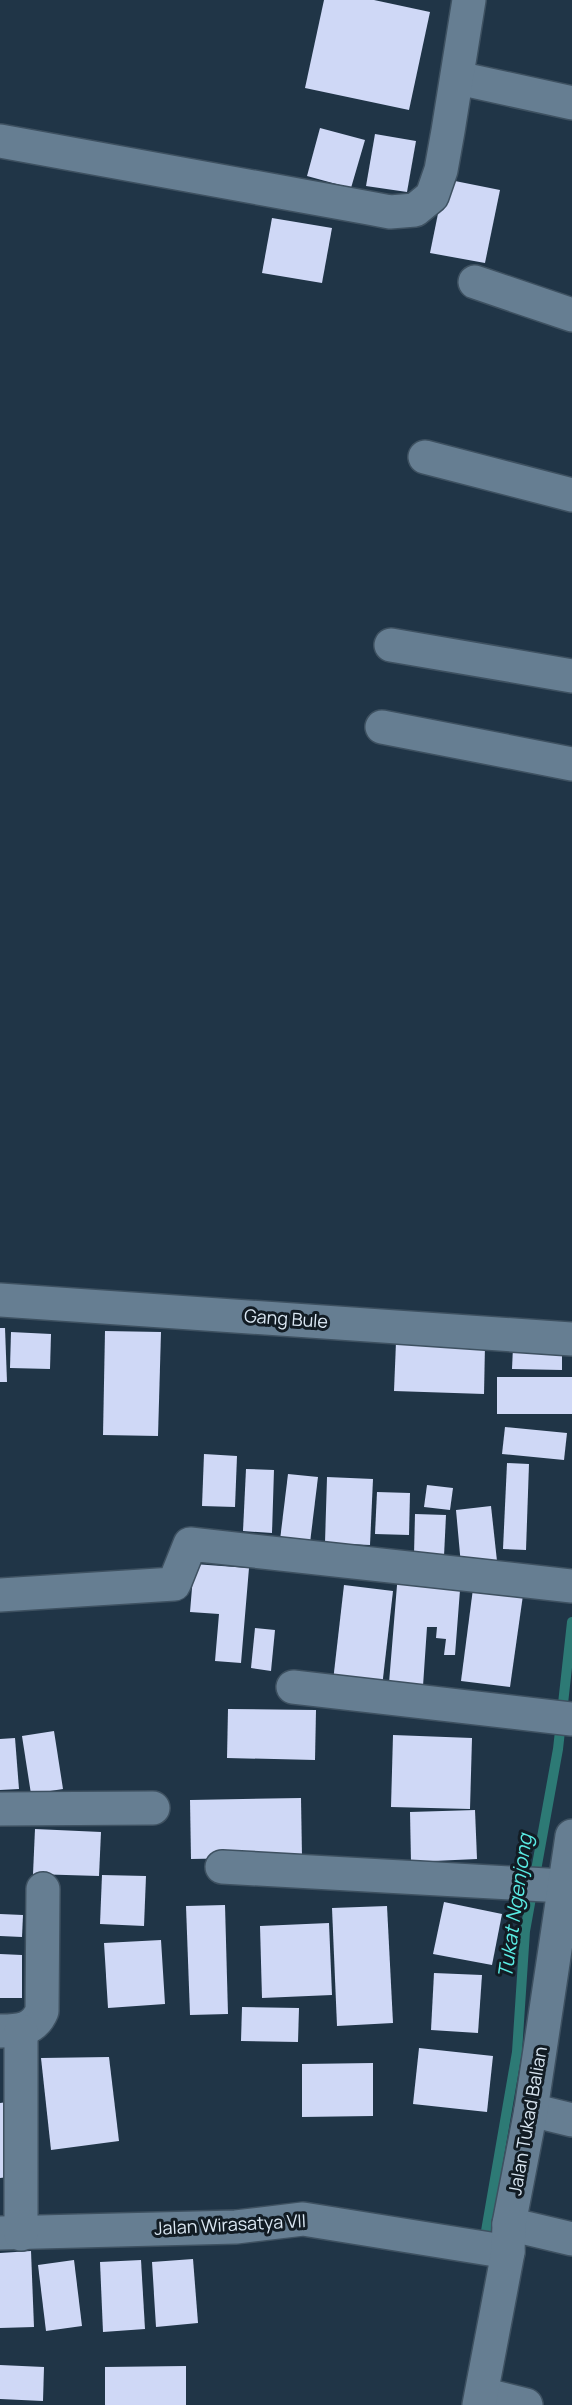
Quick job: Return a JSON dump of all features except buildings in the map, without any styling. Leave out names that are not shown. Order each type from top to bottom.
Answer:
[{"type":"street","points":[[0,141],[390,212],[415,210],[432,196],[441,171],[469,0]]},
{"type":"street","points":[[458,78],[572,103]]},
{"type":"street","points":[[475,282],[572,315]]},
{"type":"street","points":[[425,457],[572,495]]},
{"type":"street","points":[[391,645],[572,676]]},
{"type":"street","points":[[382,727],[572,764]]},
{"type":"street","name":"Gang Bule","points":[[0,1300],[572,1339]]},
{"type":"street","points":[[0,1595],[174,1584],[190,1544],[572,1586]]},
{"type":"street","points":[[293,1687],[572,1719]]},
{"type":"street","points":[[0,1809],[153,1808]]},
{"type":"street","name":"Jalan Tukad Balian","points":[[481,2399],[531,2110],[561,1994],[564,1886],[572,1836]]},
{"type":"street","points":[[222,1867],[564,1886]]},
{"type":"street","name":"Jalan Wirasatya VII","points":[[43,1889],[42,2011],[37,2022],[10,2031],[10,2234],[236,2227],[303,2219],[509,2238],[572,2240]]},
{"type":"street","points":[[531,2110],[572,2120]]},
{"type":"street","points":[[481,2399],[526,2405]]},
{"type":"waterway","name":"Tukat Ngenjong","points":[[486,2231],[517,2052],[525,1931],[558,1749],[572,1622]]}]
